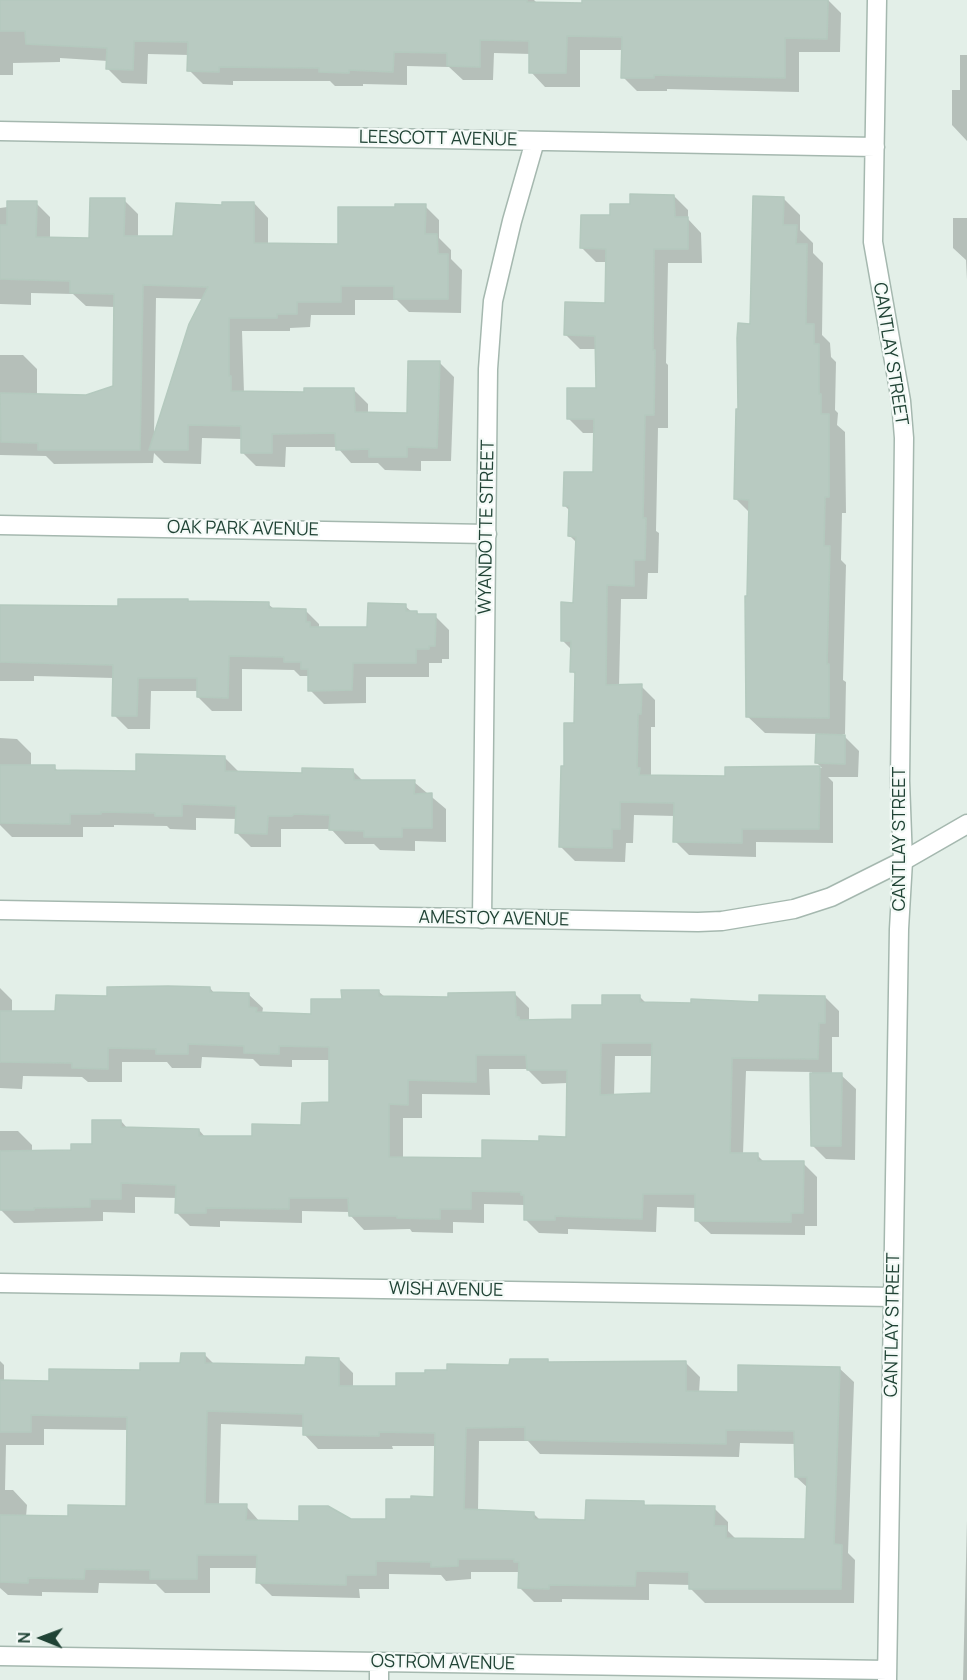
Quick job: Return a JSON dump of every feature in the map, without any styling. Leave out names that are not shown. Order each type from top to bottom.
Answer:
[{"type":"street","name":"CANTLAY STREET","points":[[877,0],[873,242],[898,382],[904,438],[900,770],[903,861],[899,929],[887,1675]]},
{"type":"street","name":"LEESCOTT AVENUE","points":[[0,130],[875,147]]},
{"type":"street","name":"WYANDOTTE STREET","points":[[482,919],[488,369],[493,301],[534,141]]},
{"type":"street","name":"OAK PARK AVENUE","points":[[0,525],[486,534]]},
{"type":"street","name":"AMESTOY AVENUE","points":[[0,910],[698,922],[730,920],[794,909],[831,897],[903,861],[967,824]]},
{"type":"street","name":"WISH AVENUE","points":[[0,1283],[893,1297]]},
{"type":"street","name":"OSTROM AVENUE","points":[[0,1656],[379,1671],[887,1675]]},
{"type":"building","points":[[0,0],[527,0],[527,2],[582,3],[582,0],[828,0],[827,39],[785,38],[785,78],[654,75],[654,78],[621,78],[622,37],[567,36],[566,73],[529,73],[529,41],[480,40],[480,67],[447,66],[447,53],[394,52],[393,72],[349,70],[349,73],[319,72],[319,68],[219,67],[219,72],[187,71],[188,42],[134,41],[133,70],[106,69],[107,48],[26,44],[25,31],[0,31]]},
{"type":"building","points":[[630,194],[674,195],[675,217],[688,217],[688,249],[654,249],[654,415],[645,415],[643,518],[646,518],[645,560],[634,560],[634,586],[607,585],[606,685],[642,684],[641,714],[638,714],[637,768],[640,768],[639,775],[725,776],[725,767],[820,766],[819,829],[742,829],[742,843],[673,842],[674,803],[620,802],[620,829],[612,829],[612,848],[559,847],[564,723],[574,723],[575,672],[570,672],[571,641],[561,641],[561,602],[573,603],[576,537],[568,536],[569,506],[563,506],[564,472],[593,472],[594,419],[567,419],[567,388],[596,388],[595,336],[564,335],[565,302],[605,303],[606,249],[580,248],[581,215],[610,215],[610,204],[630,204]]},
{"type":"building","points":[[753,196],[784,197],[783,225],[797,225],[796,244],[807,244],[806,324],[814,324],[814,344],[819,344],[821,414],[829,414],[829,497],[825,497],[824,546],[830,546],[827,664],[829,664],[829,718],[746,717],[745,596],[747,596],[749,500],[734,499],[736,409],[738,409],[737,338],[738,323],[750,324]]},
{"type":"building","points":[[90,198],[125,198],[124,236],[173,236],[176,203],[222,205],[222,202],[254,202],[254,243],[338,244],[338,207],[395,207],[395,204],[426,204],[425,234],[437,234],[438,254],[448,254],[448,299],[394,299],[394,286],[341,286],[341,302],[297,302],[297,314],[277,314],[277,318],[229,318],[229,376],[231,376],[231,391],[304,392],[304,388],[354,388],[355,412],[407,413],[408,361],[440,361],[437,448],[407,447],[407,457],[369,457],[369,449],[336,450],[335,433],[272,434],[272,453],[241,453],[241,426],[188,425],[188,450],[149,450],[189,324],[208,287],[143,285],[140,450],[38,450],[38,443],[1,442],[0,393],[86,395],[113,386],[114,294],[70,293],[70,281],[0,279],[0,225],[7,225],[7,201],[37,201],[36,237],[89,238]]},
{"type":"building","points":[[118,599],[269,602],[269,608],[306,609],[306,622],[310,622],[310,627],[367,627],[368,603],[406,604],[406,611],[417,611],[417,614],[436,614],[435,646],[429,646],[429,649],[416,649],[416,663],[353,663],[352,690],[308,691],[308,669],[301,669],[301,662],[284,662],[284,657],[229,656],[228,698],[197,697],[197,678],[138,678],[137,716],[112,716],[113,665],[0,662],[0,605],[118,606]]},
{"type":"building","points":[[816,734],[845,735],[845,764],[815,763]]},
{"type":"building","points":[[136,754],[225,756],[225,771],[302,773],[302,768],[353,769],[354,780],[415,780],[414,794],[432,793],[432,828],[402,828],[402,837],[364,837],[364,831],[329,830],[330,815],[294,814],[292,816],[268,816],[267,834],[235,833],[236,806],[182,804],[182,816],[101,812],[101,814],[70,814],[70,824],[0,823],[0,765],[55,765],[55,770],[136,771]]},
{"type":"building","points":[[107,987],[210,987],[210,992],[249,993],[249,1007],[257,1008],[256,1012],[311,1014],[311,999],[342,999],[341,990],[379,990],[379,996],[448,997],[448,993],[515,992],[516,1017],[519,1017],[519,1020],[572,1019],[572,1005],[602,1005],[602,995],[640,995],[640,1002],[691,1003],[691,999],[759,1002],[759,995],[825,996],[825,1023],[819,1023],[818,1059],[732,1058],[730,1153],[758,1153],[758,1161],[804,1161],[803,1213],[791,1213],[791,1222],[695,1221],[695,1194],[643,1194],[642,1219],[555,1216],[555,1220],[524,1220],[524,1195],[521,1195],[521,1192],[471,1191],[471,1209],[440,1209],[440,1219],[349,1216],[348,1198],[289,1198],[289,1209],[206,1208],[206,1213],[175,1213],[176,1185],[121,1183],[121,1199],[90,1199],[90,1207],[0,1210],[0,1151],[71,1150],[71,1144],[92,1144],[92,1120],[121,1120],[121,1127],[199,1129],[199,1136],[252,1136],[252,1124],[301,1125],[302,1103],[329,1102],[329,1047],[279,1046],[279,1054],[244,1053],[244,1046],[188,1044],[188,1054],[156,1054],[156,1049],[108,1048],[108,1069],[72,1068],[72,1063],[0,1062],[0,1011],[55,1011],[56,995],[107,996]],"holes":[[[601,1043],[652,1043],[651,1093],[600,1095]],[[476,1055],[526,1055],[527,1070],[567,1070],[566,1137],[539,1136],[539,1141],[482,1140],[482,1158],[389,1157],[389,1104],[408,1105],[408,1080],[476,1082]]]},
{"type":"building","points":[[810,1073],[842,1073],[841,1146],[811,1146]]},
{"type":"building","points":[[181,1353],[205,1353],[205,1363],[305,1365],[306,1357],[339,1358],[339,1386],[396,1386],[396,1373],[447,1370],[447,1364],[509,1365],[510,1359],[548,1359],[548,1362],[686,1361],[686,1391],[738,1392],[738,1365],[840,1367],[834,1544],[842,1545],[841,1589],[689,1589],[689,1572],[636,1571],[635,1586],[549,1585],[549,1589],[518,1588],[519,1562],[514,1562],[514,1559],[458,1559],[458,1566],[431,1567],[431,1562],[376,1561],[376,1575],[346,1575],[346,1585],[256,1583],[257,1555],[197,1555],[197,1579],[150,1579],[150,1570],[85,1569],[84,1579],[28,1578],[28,1583],[0,1582],[0,1515],[68,1516],[68,1505],[126,1506],[127,1417],[31,1415],[31,1432],[0,1432],[0,1380],[49,1381],[49,1369],[140,1370],[140,1363],[180,1363]],"holes":[[[207,1411],[303,1414],[303,1435],[379,1436],[379,1432],[435,1433],[434,1497],[411,1496],[411,1499],[386,1499],[386,1519],[351,1519],[328,1506],[299,1506],[299,1521],[246,1520],[247,1504],[205,1504]],[[525,1427],[525,1440],[726,1444],[726,1430],[794,1431],[795,1477],[807,1477],[805,1539],[726,1538],[726,1526],[714,1526],[715,1506],[644,1505],[644,1501],[586,1500],[585,1520],[534,1519],[534,1512],[464,1509],[466,1428]]]}]
